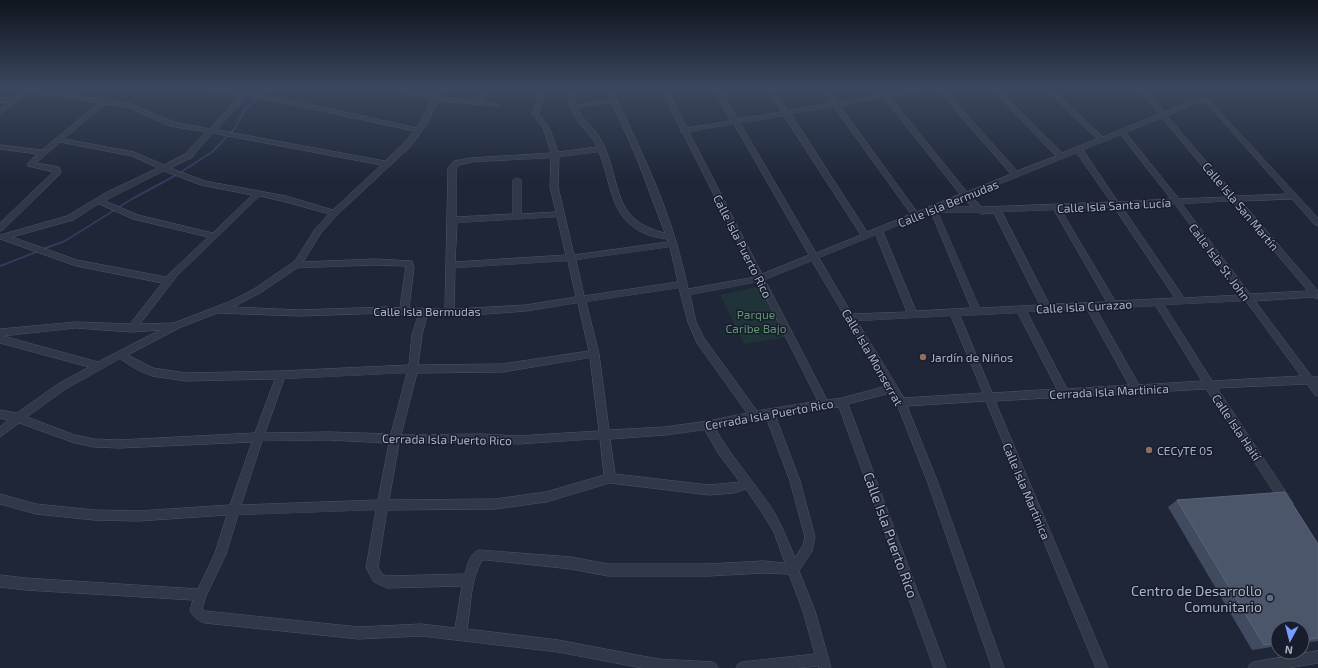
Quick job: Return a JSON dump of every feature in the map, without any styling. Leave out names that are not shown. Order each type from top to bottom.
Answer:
[{"type":"street","points":[[0,228],[57,172],[56,169],[32,164],[32,162],[84,119]]},
{"type":"street","points":[[161,119],[172,124],[387,164]]},
{"type":"street","points":[[1,236],[70,218],[98,201],[188,156],[224,119]]},
{"type":"street","points":[[369,119],[419,130]]},
{"type":"street","points":[[0,433],[61,387],[176,326],[217,310],[257,291],[294,265],[300,260],[318,231],[334,212],[407,145],[426,119]]},
{"type":"street","points":[[539,119],[546,127],[556,155],[554,187],[594,354],[610,478]]},
{"type":"street","points":[[579,119],[597,139],[618,204],[626,217],[649,233],[671,240]]},
{"type":"street","points":[[623,119],[640,156],[671,240],[692,322],[700,340],[755,416]]},
{"type":"street","name":"Calle Isla Puerto Rico","points":[[678,119],[824,404]]},
{"type":"street","name":"Calle Isla Monserrat","points":[[733,119],[901,402],[933,483],[998,668]]},
{"type":"street","points":[[684,131],[751,119]]},
{"type":"street","points":[[790,119],[865,235]]},
{"type":"street","points":[[847,119],[916,216]]},
{"type":"street","points":[[904,119],[965,195],[981,211]]},
{"type":"street","points":[[967,119],[1016,175]]},
{"type":"street","points":[[1024,119],[1062,157]]},
{"type":"street","points":[[1080,119],[1102,140]]},
{"type":"street","name":"Calle Isla Bermudas","points":[[217,310],[299,313],[387,310],[423,313],[449,313],[526,308],[759,279],[1154,119]]},
{"type":"street","name":"Calle Isla San Martín","points":[[1168,119],[1317,295]]},
{"type":"street","name":"Calle Isla Bermudas","points":[[1224,119],[1294,196]]},
{"type":"street","name":"Calle Isla St. John","points":[[1122,132],[1151,167],[1175,202],[1247,298],[1314,380],[1318,392]]},
{"type":"street","points":[[59,140],[134,154],[163,168],[204,183],[301,202],[334,212]]},
{"type":"street","points":[[0,147],[43,152]]},
{"type":"street","points":[[449,313],[452,265],[452,168],[457,163],[471,160],[556,155],[601,148]]},
{"type":"street","points":[[1079,150],[1118,205],[1182,301]]},
{"type":"street","points":[[517,180],[517,217]]},
{"type":"street","points":[[132,328],[169,281],[259,193]]},
{"type":"street","points":[[1294,196],[1318,222]]},
{"type":"street","name":"Calle Isla Santa Lucía","points":[[933,209],[981,211],[1294,196]]},
{"type":"street","points":[[98,201],[136,217],[215,236]]},
{"type":"street","points":[[1056,207],[1113,305]]},
{"type":"street","points":[[933,209],[977,312]]},
{"type":"street","points":[[997,210],[1046,308]]},
{"type":"street","points":[[452,223],[459,219],[561,214]]},
{"type":"street","points":[[878,230],[913,315]]},
{"type":"street","points":[[1,236],[76,263],[169,281]]},
{"type":"street","points":[[452,265],[572,258],[671,240]]},
{"type":"street","points":[[294,265],[375,262],[409,263],[410,267],[404,311]]},
{"type":"street","name":"Calle Isla Curazao","points":[[850,318],[1317,295]]},
{"type":"street","name":"Calle Isla Haití","points":[[1158,302],[1209,385],[1294,513]]},
{"type":"street","points":[[1090,306],[1136,390]]},
{"type":"street","points":[[1021,310],[1064,394]]},
{"type":"street","points":[[423,313],[417,335],[413,368],[395,439],[382,505],[372,568],[378,578],[387,582],[469,580]]},
{"type":"street","name":"Calle Isla Martinica","points":[[954,313],[987,396],[1102,668]]},
{"type":"street","points":[[0,333],[76,325],[132,328],[176,326]]},
{"type":"street","points":[[0,339],[100,366]]},
{"type":"street","points":[[121,355],[141,367],[164,374],[186,377],[281,376],[413,368],[502,368],[594,354]]},
{"type":"street","points":[[281,376],[220,554],[201,595],[196,610],[199,615],[205,617],[359,633],[421,630],[558,646],[658,666],[712,668]]},
{"type":"street","name":"Cerrada Isla Martinica","points":[[901,402],[987,396],[1064,394],[1314,380]]},
{"type":"street","name":"Cerrada Isla Puerto Rico","points":[[0,414],[18,418],[75,439],[94,443],[119,444],[259,437],[329,436],[395,439],[482,438],[517,440],[665,431],[708,425],[769,412],[842,402],[894,388]]},
{"type":"street","name":"Calle Isla Puerto Rico","points":[[842,402],[940,668]]},
{"type":"street","points":[[769,412],[795,481],[810,537],[808,547],[794,569]]},
{"type":"street","points":[[708,425],[722,450],[765,506],[778,530],[809,611],[824,664],[742,668]]},
{"type":"street","points":[[0,499],[36,509],[94,515],[138,516],[234,510],[382,505],[495,504],[546,497],[610,478],[709,490],[734,488],[748,484]]},
{"type":"street","points":[[460,635],[469,580],[474,561],[480,555],[571,563],[608,570],[708,570],[763,567],[794,569]]},
{"type":"street","points":[[0,581],[25,584],[201,595]]},
{"type":"street","points":[[1254,668],[1277,666],[1318,657]]},
{"type":"green space","name":"Parque Caribe Bajo","points":[[760,286],[787,337],[744,344],[720,295]]},
{"type":"building","name":"Centro de Desarrollo Comunitario","points":[[1285,492],[1318,544],[1318,638],[1310,639],[1310,620],[1270,620],[1270,644],[1264,645],[1177,500]]},
{"type":"waterway","points":[[43,249],[65,241],[132,199],[178,174],[212,152],[235,128],[240,119]]},
{"type":"waterway","points":[[0,266],[39,251]]},
{"type":"place","name":"Jardín de Niños","points":[[923,357]]},
{"type":"place","name":"CECyTE 05","points":[[1149,450]]},
{"type":"place","name":"Centro de Desarrollo Comunitario","points":[[1270,598]]}]
